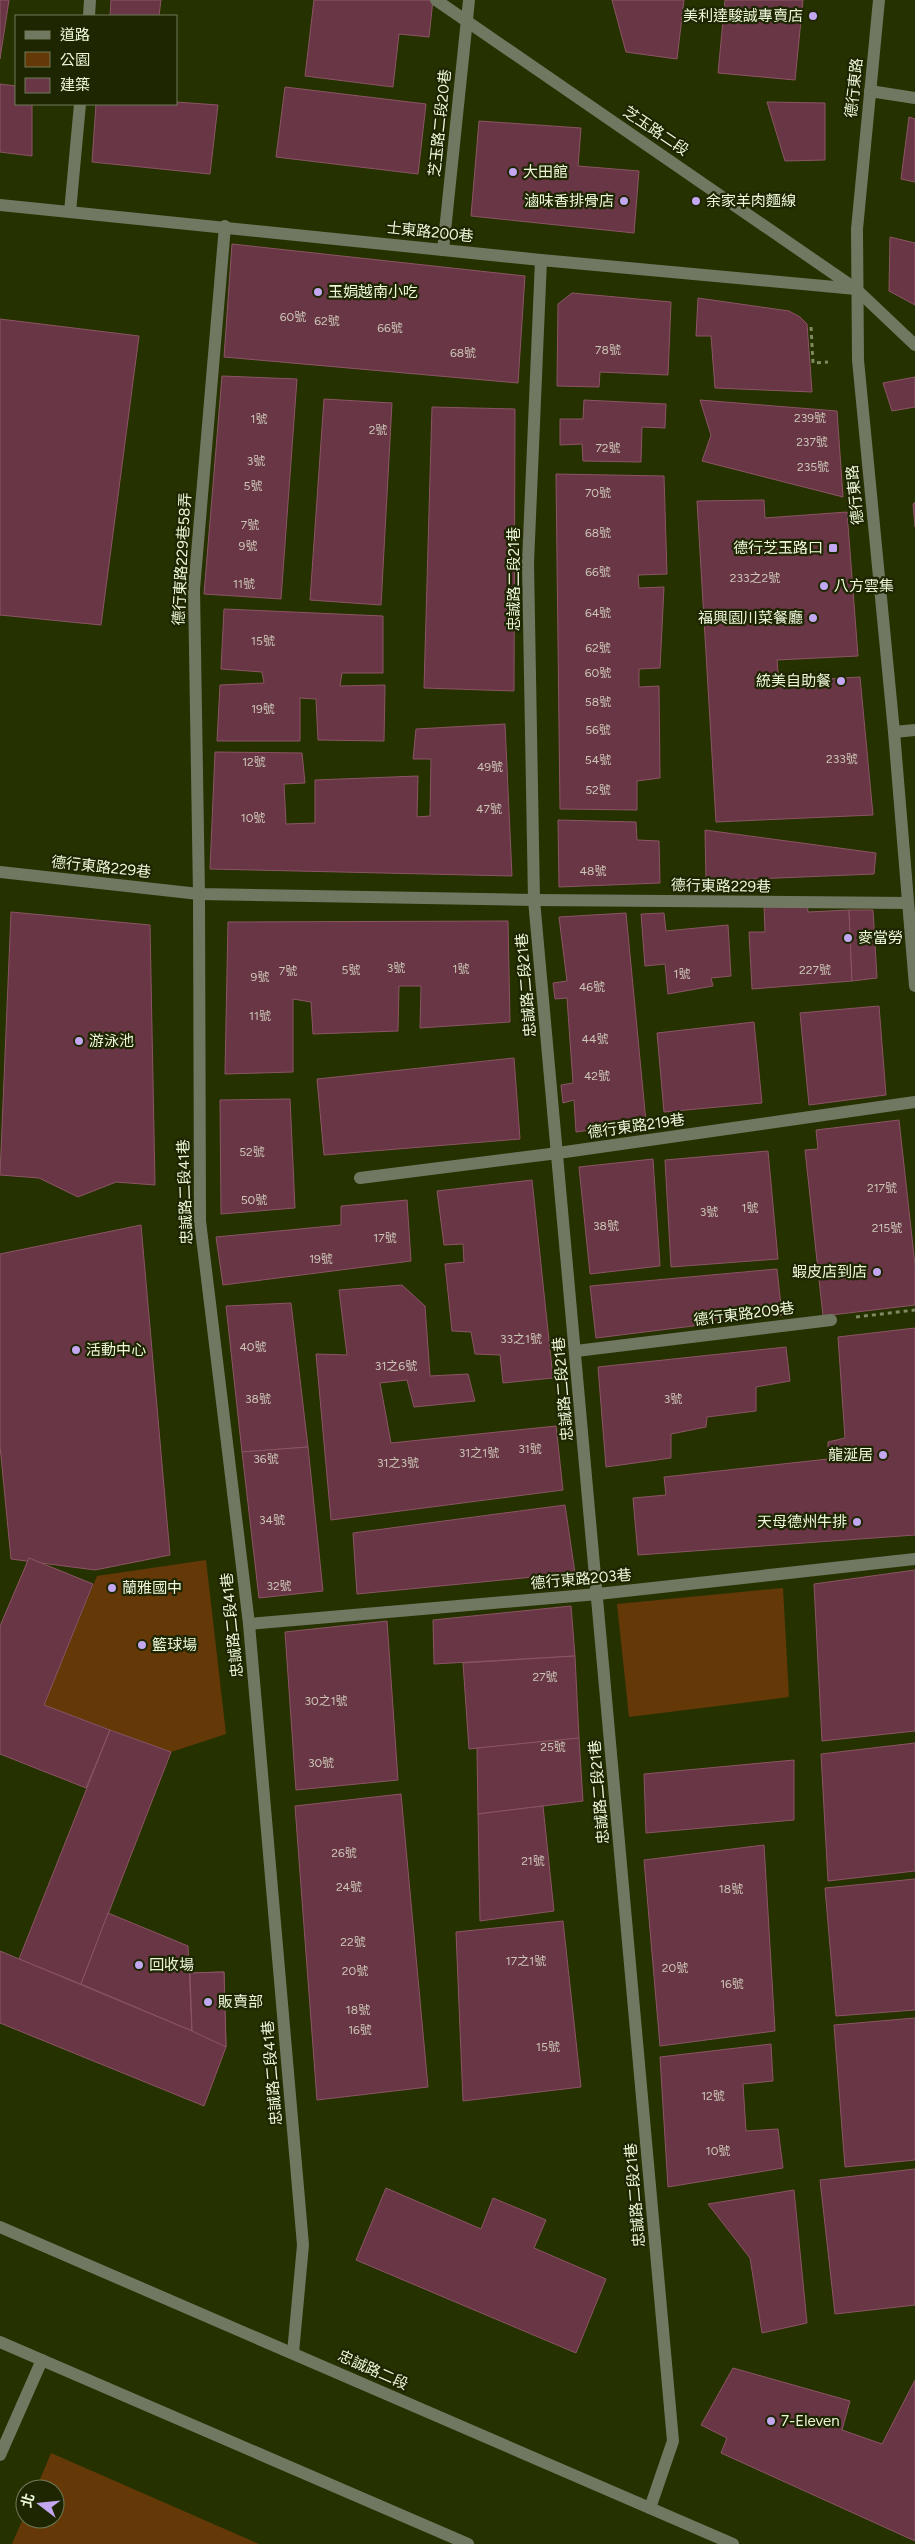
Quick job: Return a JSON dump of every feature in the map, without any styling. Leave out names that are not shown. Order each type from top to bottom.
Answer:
[{"type":"street","points":[[89,15],[90,0]]},
{"type":"street","name":"芝玉路二段","points":[[436,0],[856,289],[915,345]]},
{"type":"street","name":"芝玉路二段20巷","points":[[443,250],[469,0]]},
{"type":"street","name":"德行東路","points":[[879,0],[857,229],[858,360],[894,732],[915,986]]},
{"type":"street","points":[[870,91],[915,98]]},
{"type":"street","points":[[70,212],[80,105]]},
{"type":"street","name":"士東路200巷","points":[[0,205],[225,226],[541,260],[856,289]]},
{"type":"street","name":"德行東路229巷58弄","points":[[199,894],[194,590],[225,226]]},
{"type":"street","name":"忠誠路二段21巷","points":[[541,260],[528,563],[534,900],[673,2441],[650,2508]]},
{"type":"street","points":[[894,732],[915,730]]},
{"type":"street","name":"德行東路229巷","points":[[0,872],[199,894],[534,900],[907,903]]},
{"type":"street","name":"忠誠路二段41巷","points":[[199,894],[200,1221],[249,1624],[303,2245],[293,2353]]},
{"type":"street","name":"德行東路219巷","points":[[360,1178],[558,1154],[915,1102]]},
{"type":"street","name":"德行東路209巷","points":[[576,1351],[830,1320]]},
{"type":"street","name":"德行東路203巷","points":[[249,1624],[598,1594],[915,1559]]},
{"type":"street","name":"忠誠路二段","points":[[0,2227],[733,2544]]},
{"type":"street","points":[[0,2342],[468,2544]]},
{"type":"street","points":[[0,2455],[42,2360]]},
{"type":"path","points":[[811,327],[813,363],[828,362]]},
{"type":"path","points":[[830,1320],[915,1310]]},
{"type":"green space","name":"籃球場","points":[[206,1560],[226,1734],[171,1752],[44,1705],[97,1576]]},
{"type":"green space","points":[[783,1588],[789,1697],[629,1717],[617,1604]]},
{"type":"green space","points":[[51,2453],[259,2544],[12,2544],[18,2529],[65,2529],[65,2479],[40,2479]]},
{"type":"building","points":[[0,0],[9,0],[0,59]]},
{"type":"building","points":[[111,0],[161,0],[159,15],[110,15]]},
{"type":"building","points":[[314,0],[433,0],[429,37],[399,34],[393,87],[305,76]]},
{"type":"building","points":[[612,0],[684,0],[677,59],[626,52]]},
{"type":"building","points":[[725,0],[803,0],[795,80],[718,73]]},
{"type":"building","points":[[0,84],[15,86],[15,105],[32,105],[32,156],[0,152]]},
{"type":"building","points":[[285,87],[426,104],[418,174],[276,157]]},
{"type":"building","points":[[178,102],[218,105],[210,174],[92,162],[96,105],[178,105]]},
{"type":"building","points":[[767,102],[825,103],[825,160],[785,161]]},
{"type":"building","points":[[909,117],[915,119],[915,182],[901,179]]},
{"type":"building","points":[[479,121],[581,128],[578,166],[639,171],[634,233],[471,216]]},
{"type":"building","points":[[890,237],[915,243],[915,305],[889,291]]},
{"type":"building","points":[[232,244],[525,276],[518,383],[224,357]]},
{"type":"building","points":[[572,293],[671,302],[668,375],[600,372],[599,387],[557,386],[558,304]]},
{"type":"building","points":[[698,298],[789,311],[800,317],[807,324],[812,392],[715,388],[711,336],[696,336]]},
{"type":"building","points":[[0,319],[139,336],[101,625],[0,615]]},
{"type":"building","points":[[222,376],[297,379],[281,599],[204,594]]},
{"type":"building","points":[[915,377],[915,407],[892,411],[883,383]]},
{"type":"building","points":[[324,399],[392,403],[381,605],[310,600]]},
{"type":"building","points":[[584,400],[666,404],[665,428],[642,427],[641,462],[583,461],[582,444],[560,445],[560,419],[583,419]]},
{"type":"building","points":[[700,400],[837,411],[843,497],[702,461],[711,435]]},
{"type":"building","points":[[432,407],[515,409],[514,691],[424,688]]},
{"type":"building","points":[[556,474],[664,476],[667,574],[638,575],[639,588],[664,587],[660,668],[639,669],[639,687],[659,686],[660,778],[637,781],[637,810],[560,809]]},
{"type":"building","points":[[764,500],[765,518],[847,512],[858,656],[777,660],[779,682],[860,677],[873,815],[716,822],[697,501]]},
{"type":"building","points":[[915,502],[915,527],[913,504]]},
{"type":"building","points":[[224,609],[383,616],[383,673],[342,673],[340,686],[385,685],[384,741],[318,740],[316,699],[300,698],[300,741],[217,741],[220,685],[264,683],[262,672],[221,669]]},
{"type":"building","points":[[505,724],[512,876],[210,869],[215,752],[302,753],[305,783],[284,784],[286,824],[315,823],[315,780],[418,776],[417,817],[430,816],[431,759],[413,759],[416,729]]},
{"type":"building","points":[[558,820],[636,822],[637,840],[659,841],[660,883],[559,887]]},
{"type":"building","points":[[705,830],[876,853],[874,874],[706,881]]},
{"type":"building","points":[[807,902],[808,912],[849,910],[852,981],[752,989],[749,932],[765,932],[764,905]]},
{"type":"building","points":[[849,910],[873,910],[877,978],[852,981]]},
{"type":"building","name":"游泳池","points":[[11,912],[150,925],[155,1185],[116,1182],[78,1197],[39,1178],[0,1175]]},
{"type":"building","points":[[626,913],[646,1122],[576,1132],[574,1100],[563,1103],[561,1085],[573,1083],[567,998],[555,999],[553,983],[567,981],[559,917]]},
{"type":"building","points":[[664,913],[666,931],[728,925],[731,976],[711,978],[713,986],[668,994],[665,964],[645,966],[641,914]]},
{"type":"building","points":[[508,921],[510,1022],[420,1028],[421,986],[399,986],[398,1031],[313,1034],[311,1002],[293,999],[293,1072],[225,1074],[228,922]]},
{"type":"building","points":[[879,1006],[886,1095],[809,1105],[800,1013]]},
{"type":"building","points":[[754,1022],[762,1103],[664,1112],[657,1033]]},
{"type":"building","points":[[514,1058],[520,1139],[324,1155],[317,1079]]},
{"type":"building","points":[[290,1099],[295,1208],[221,1214],[220,1100]]},
{"type":"building","points":[[899,1120],[915,1265],[915,1305],[823,1316],[805,1150],[818,1149],[816,1130]]},
{"type":"building","points":[[768,1151],[778,1259],[671,1267],[665,1160]]},
{"type":"building","points":[[653,1159],[660,1266],[590,1274],[579,1167]]},
{"type":"building","points":[[532,1180],[553,1378],[503,1383],[500,1355],[475,1354],[471,1332],[452,1331],[445,1264],[464,1262],[463,1244],[444,1245],[437,1191]]},
{"type":"building","points":[[407,1200],[411,1261],[223,1285],[216,1237],[341,1225],[341,1206]]},
{"type":"building","name":"活動中心","points":[[141,1225],[170,1555],[95,1570],[11,1559],[0,1446],[0,1254]]},
{"type":"building","points":[[777,1269],[782,1315],[596,1338],[590,1286]]},
{"type":"building","points":[[402,1285],[425,1306],[430,1376],[468,1374],[475,1401],[414,1407],[407,1380],[380,1383],[391,1443],[556,1426],[563,1490],[331,1520],[316,1354],[347,1355],[339,1290]]},
{"type":"building","points":[[291,1303],[308,1447],[242,1452],[226,1306]]},
{"type":"building","points":[[915,1328],[915,1535],[638,1555],[633,1498],[666,1495],[664,1477],[828,1459],[828,1442],[845,1438],[838,1337]]},
{"type":"building","points":[[786,1347],[790,1381],[756,1387],[756,1411],[707,1417],[706,1427],[671,1434],[671,1458],[606,1467],[598,1367]]},
{"type":"building","points":[[308,1447],[323,1591],[259,1598],[242,1452]]},
{"type":"building","points":[[565,1505],[575,1573],[357,1594],[353,1533]]},
{"type":"building","points":[[29,1558],[93,1584],[44,1705],[110,1730],[86,1788],[0,1754],[0,1626]]},
{"type":"building","points":[[915,1570],[915,1731],[822,1741],[814,1584]]},
{"type":"building","points":[[571,1606],[575,1656],[434,1664],[433,1620]]},
{"type":"building","points":[[387,1621],[398,1780],[296,1790],[285,1632]]},
{"type":"building","points":[[575,1656],[579,1738],[469,1749],[463,1663]]},
{"type":"building","points":[[110,1730],[171,1752],[81,1984],[19,1959]]},
{"type":"building","points":[[579,1738],[583,1801],[478,1814],[477,1748]]},
{"type":"building","points":[[915,1743],[915,1871],[828,1881],[821,1754]]},
{"type":"building","points":[[794,1760],[794,1820],[646,1833],[644,1774]]},
{"type":"building","points":[[401,1794],[428,2087],[317,2100],[295,1806]]},
{"type":"building","points":[[543,1806],[554,1911],[480,1921],[478,1814]]},
{"type":"building","points":[[764,1845],[775,2031],[660,2046],[644,1860]]},
{"type":"building","points":[[915,1879],[915,2010],[836,2016],[825,1888]]},
{"type":"building","name":"回收場","points":[[108,1913],[188,1946],[192,2031],[81,1984]]},
{"type":"building","points":[[563,1921],[581,2087],[463,2101],[456,1932]]},
{"type":"building","points":[[0,1951],[192,2031],[190,1973],[224,1972],[226,2047],[204,2106],[0,2023]]},
{"type":"building","name":"販賣部","points":[[224,1972],[226,2047],[192,2031],[190,1973]]},
{"type":"building","points":[[915,2018],[915,2160],[845,2167],[834,2025]]},
{"type":"building","points":[[771,2044],[773,2081],[743,2084],[746,2131],[778,2129],[783,2168],[668,2187],[660,2057]]},
{"type":"building","points":[[915,2169],[915,2305],[835,2314],[820,2180]]},
{"type":"building","points":[[386,2188],[481,2229],[493,2198],[546,2220],[534,2248],[606,2279],[576,2353],[356,2260]]},
{"type":"building","points":[[794,2190],[807,2323],[762,2333],[750,2258],[708,2204]]},
{"type":"building","points":[[733,2368],[850,2401],[842,2430],[882,2444],[915,2380],[915,2541],[721,2453],[727,2438],[701,2425]]},
{"type":"place","name":"美利達駿誠專賣店","points":[[813,16]]},
{"type":"place","name":"大田館","points":[[513,172]]},
{"type":"place","name":"滷味香排骨店","points":[[624,201]]},
{"type":"place","name":"余家羊肉麵線","points":[[696,201]]},
{"type":"place","name":"玉娟越南小吃","points":[[318,292]]},
{"type":"place","name":"德行芝玉路口","points":[[833,548]]},
{"type":"place","name":"八方雲集","points":[[824,586]]},
{"type":"place","name":"福興園川菜餐廳","points":[[813,618]]},
{"type":"place","name":"統美自助餐","points":[[841,681]]},
{"type":"place","name":"麥當勞","points":[[848,938]]},
{"type":"place","name":"游泳池","points":[[79,1041]]},
{"type":"place","name":"蝦皮店到店","points":[[877,1272]]},
{"type":"place","name":"活動中心","points":[[76,1350]]},
{"type":"place","name":"龍涎居","points":[[883,1455]]},
{"type":"place","name":"天母德州牛排","points":[[857,1522]]},
{"type":"place","name":"蘭雅國中","points":[[112,1588]]},
{"type":"place","name":"籃球場","points":[[142,1645]]},
{"type":"place","name":"回收場","points":[[139,1965]]},
{"type":"place","name":"販賣部","points":[[208,2002]]},
{"type":"place","name":"7-Eleven","points":[[771,2421]]}]
